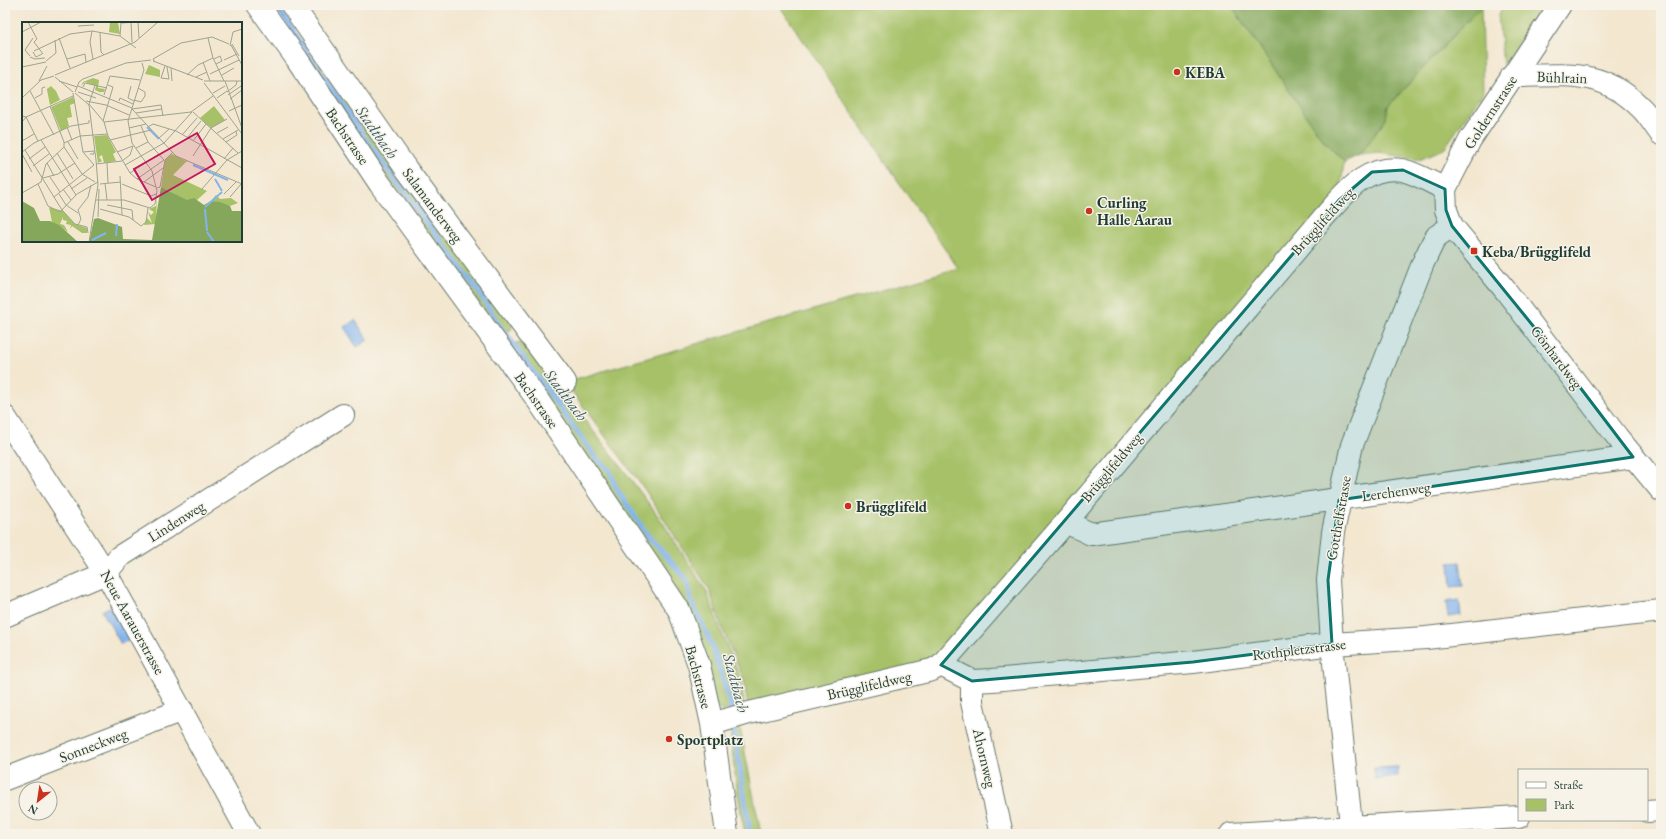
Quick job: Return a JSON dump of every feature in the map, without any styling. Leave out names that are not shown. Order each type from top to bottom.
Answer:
[{"type":"street","name":"Bachstrasse","points":[[258,5],[297,59],[380,184],[537,399],[679,610],[699,666],[712,724],[727,834]]},
{"type":"street","name":"Salamanderweg","points":[[292,5],[407,170],[565,382]]},
{"type":"street","name":"Goldernstrasse","points":[[1452,226],[1446,210],[1445,189],[1470,140],[1560,5]]},
{"type":"street","name":"Bühlrain","points":[[1512,76],[1578,75],[1600,80],[1621,91],[1641,107],[1661,134]]},
{"type":"street","name":"Brügglifeldweg","points":[[712,724],[737,716],[932,670],[941,665],[1066,522],[1324,217],[1358,182],[1372,172],[1403,170],[1445,189]]},
{"type":"street","name":"Gönhardweg","points":[[1452,226],[1474,251],[1528,319],[1633,457],[1661,490]]},
{"type":"street","name":"Gotthelfstrasse","points":[[1352,831],[1332,644],[1328,580],[1333,532],[1352,445],[1423,263],[1437,236],[1452,226]]},
{"type":"street","name":"Lindenweg","points":[[5,616],[106,573],[119,557],[343,415]]},
{"type":"street","name":"Neue Aarauerstrasse","points":[[5,417],[106,573],[249,834]]},
{"type":"street","name":"Lerchenweg","points":[[1066,522],[1090,534],[1339,500],[1633,457]]},
{"type":"street","name":"Rothpletzstrasse","points":[[972,681],[1193,662],[1332,644],[1426,638],[1661,610]]},
{"type":"street","points":[[941,665],[972,681]]},
{"type":"street","name":"Ahornweg","points":[[972,681],[972,702],[1002,834]]},
{"type":"street","name":"Sonneckweg","points":[[5,779],[182,710]]},
{"type":"street","points":[[1648,811],[1661,810]]},
{"type":"street","points":[[1231,834],[1352,831],[1518,818]]},
{"type":"highlighted area","points":[[1403,170],[1445,189],[1446,210],[1452,226],[1538,332],[1633,457],[1339,500],[1328,580],[1332,644],[1193,662],[972,681],[941,665],[1339,200],[1372,172]]},
{"type":"green space","points":[[779,5],[1231,5],[1322,139],[1344,162],[1339,200],[941,665],[749,713],[744,680],[721,625],[709,589],[645,490],[565,382],[958,268]]},
{"type":"green space","points":[[1231,5],[1485,5],[1474,14],[1388,106],[1386,119],[1360,155],[1344,162],[1322,139]]},
{"type":"green space","points":[[1503,5],[1545,5],[1503,65],[1498,15]]},
{"type":"green space","points":[[1481,9],[1483,92],[1444,149],[1420,159],[1379,153],[1360,155],[1386,119],[1388,106],[1474,14]]},
{"type":"green space","points":[[319,57],[513,323],[511,330],[501,333],[308,67]]},
{"type":"green space","points":[[520,342],[525,344],[627,474],[661,520],[706,590],[741,680],[744,707],[721,711],[716,707],[703,658],[510,345]]},
{"type":"green space","points":[[740,727],[761,834],[745,834],[736,781],[730,728]]},
{"type":"water","points":[[355,320],[368,340],[357,347],[344,327]]},
{"type":"water","points":[[1460,562],[1463,586],[1451,587],[1449,563]]},
{"type":"water","points":[[1459,600],[1461,615],[1448,617],[1446,602]]},
{"type":"water","points":[[111,606],[130,639],[121,644],[102,611]]},
{"type":"water","points":[[1398,767],[1398,776],[1375,779],[1374,768]]},
{"type":"waterway","name":"Stadtbach","points":[[276,5],[366,140],[479,292],[498,323],[597,459],[610,471],[616,488],[648,536],[687,580],[691,600],[712,645],[730,702],[731,713]]},
{"type":"waterway","name":"Stadtbach","points":[[733,723],[750,834]]},
{"type":"place","name":"KEBA","points":[[1177,72]]},
{"type":"place","name":"Curling Halle Aarau","points":[[1089,211]]},
{"type":"place","name":"Keba/Brügglifeld","points":[[1474,251]]},
{"type":"place","name":"Brügglifeld","points":[[848,506]]},
{"type":"place","name":"Sportplatz","points":[[669,739]]}]
